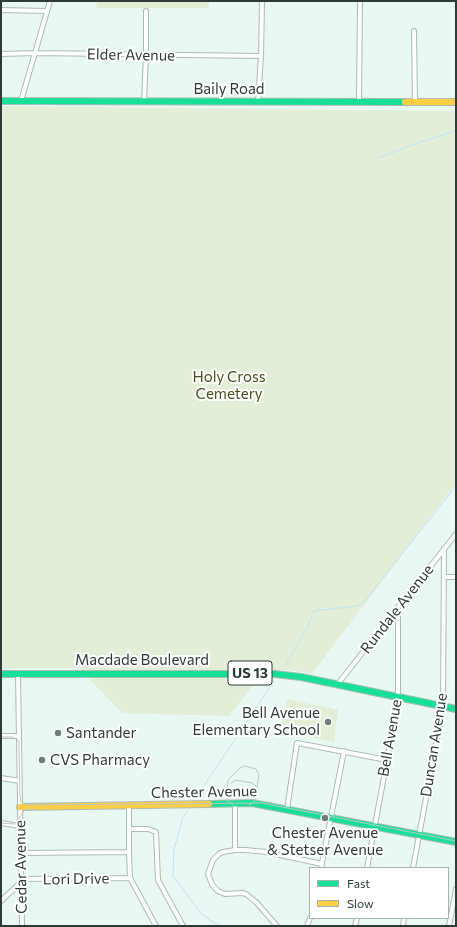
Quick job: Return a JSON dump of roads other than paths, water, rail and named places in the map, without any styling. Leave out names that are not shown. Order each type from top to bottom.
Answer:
[{"type":"street","points":[[21,101],[50,1]]},
{"type":"street","points":[[258,102],[262,1]]},
{"type":"street","points":[[359,102],[360,1]]},
{"type":"street","points":[[1,10],[47,10]]},
{"type":"street","points":[[144,101],[146,11]]},
{"type":"street","points":[[414,31],[416,102]]},
{"type":"street","name":"Elder Avenue","points":[[1,54],[35,53],[261,56]]},
{"type":"street","name":"Baily Road","points":[[1,101],[456,102]]},
{"type":"street","name":"Rundale Avenue","points":[[337,685],[456,534]]},
{"type":"street","name":"Duncan Avenue","points":[[414,867],[443,706],[444,549]]},
{"type":"street","points":[[445,577],[456,577]]},
{"type":"street","name":"Bell Avenue","points":[[367,867],[398,697],[398,607]]},
{"type":"street","name":"Macdade Boulevard","points":[[18,674],[260,673],[292,676],[456,709]]},
{"type":"street","name":"US 13","points":[[1,674],[18,674]]},
{"type":"street","name":"Cedar Avenue","points":[[18,674],[22,926]]},
{"type":"street","points":[[1,736],[19,736]]},
{"type":"street","points":[[287,809],[298,743],[387,760]]},
{"type":"street","points":[[277,926],[256,902],[246,894],[222,893],[212,884],[208,874],[213,860],[223,852],[235,850],[266,852],[321,866],[344,751]]},
{"type":"street","points":[[1,778],[19,780]]},
{"type":"street","points":[[235,803],[235,850]]},
{"type":"street","name":"Chester Avenue","points":[[20,807],[235,803],[257,804],[456,842]]},
{"type":"street","points":[[129,806],[130,878],[156,926]]},
{"type":"street","points":[[1,823],[20,826]]},
{"type":"street","points":[[129,829],[148,829],[156,832],[158,880],[183,926]]},
{"type":"street","points":[[21,853],[129,852]]},
{"type":"street","name":"Lori Drive","points":[[21,881],[130,878]]},
{"type":"street","points":[[1,901],[21,881]]},
{"type":"street","points":[[449,926],[456,889]]},
{"type":"waterway","points":[[379,158],[417,143],[456,131]]},
{"type":"waterway","points":[[285,666],[308,627],[313,611],[357,606],[364,602],[456,486]]},
{"type":"waterway","points":[[195,799],[274,681]]},
{"type":"waterway","points":[[188,810],[183,817],[174,849],[173,876],[201,913],[211,921],[221,926]]},
{"type":"tram line","points":[[1,737],[12,737],[18,740],[20,795],[21,802],[26,805],[262,803],[456,841]]},
{"type":"tram line","points":[[233,805],[227,800],[228,780],[240,768],[245,766],[256,769],[259,775],[255,800],[249,805]]},
{"type":"tram line","points":[[231,783],[236,780],[252,783],[256,786],[257,791]]},
{"type":"tram line","points":[[1,823],[15,824],[24,810],[34,809]]},
{"type":"place","name":"Bell Avenue Elementary School","points":[[328,722]]},
{"type":"place","name":"Santander","points":[[58,733]]},
{"type":"place","name":"CVS Pharmacy","points":[[42,760]]},
{"type":"place","name":"Chester Avenue & Stetser Avenue","points":[[325,818]]},
{"type":"park label","name":"Holy Cross Cemetery","points":[[229,386]]}]
